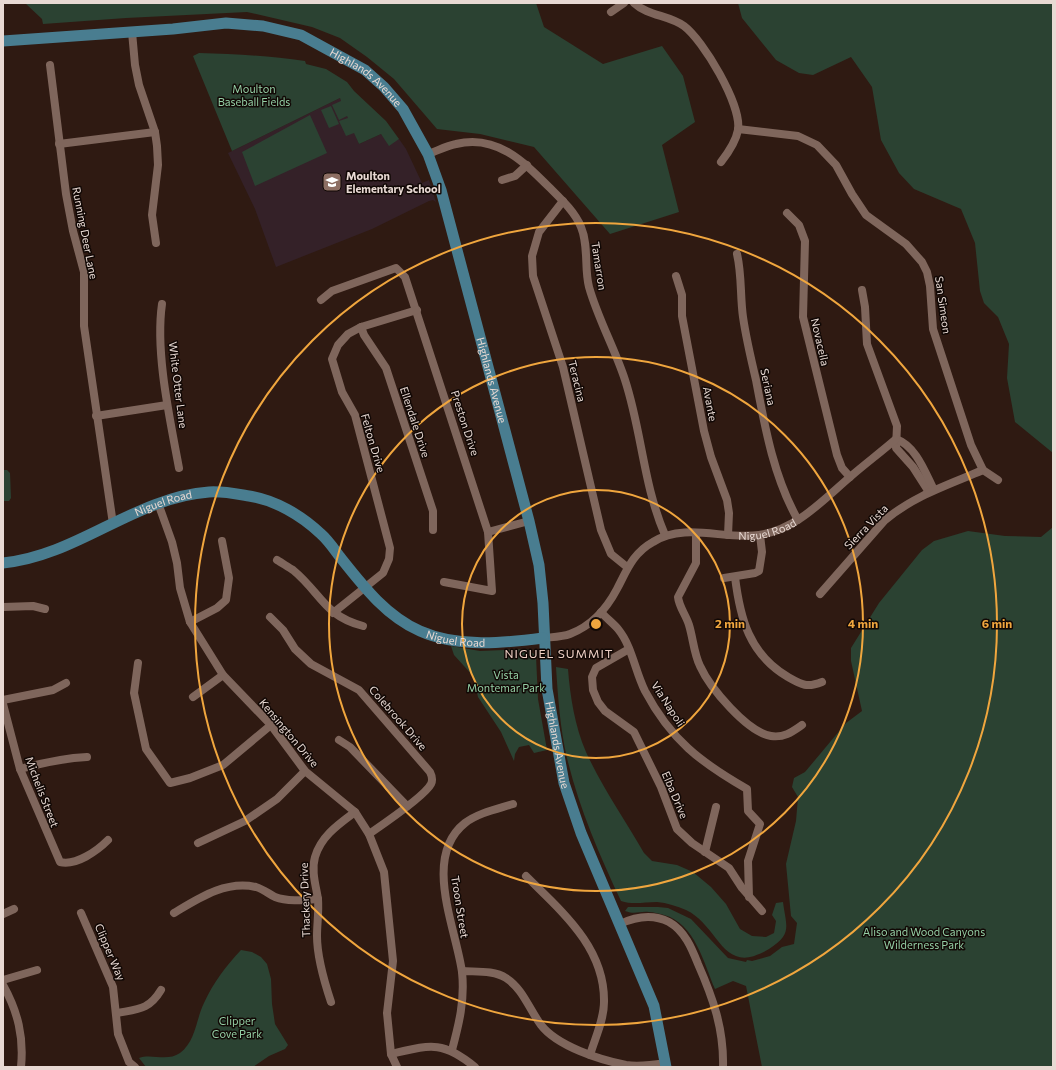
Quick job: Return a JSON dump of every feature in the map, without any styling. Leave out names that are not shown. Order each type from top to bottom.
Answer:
[{"type":"main road","name":"Highlands Avenue","points":[[3,41],[132,32],[226,23],[263,26],[301,35],[365,70],[403,109],[428,154],[441,190],[529,521],[539,565],[543,604],[546,689],[564,783],[581,833],[654,1006],[666,1065]]},
{"type":"main road","name":"Niguel Road","points":[[3,563],[19,561],[46,554],[82,540],[158,503],[184,496],[211,492],[250,496],[268,501],[305,520],[322,534],[365,588],[390,613],[405,624],[421,632],[450,640],[505,643],[543,638]]},
{"type":"street","points":[[611,12],[624,3]]},
{"type":"street","points":[[634,3],[640,9],[682,25],[694,35],[703,46],[733,100],[738,129],[732,146],[721,162]]},
{"type":"street","points":[[132,32],[135,65],[139,86],[155,132],[158,165],[152,215],[156,243]]},
{"type":"street","name":"Running Deer Lane","points":[[50,65],[59,144],[70,218],[84,272],[84,326],[113,524]]},
{"type":"street","name":"San Simeon","points":[[738,129],[798,136],[817,145],[836,165],[852,194],[866,215],[906,244],[922,262],[927,272],[930,286],[933,330],[971,445],[983,470]]},
{"type":"street","points":[[59,144],[155,132]]},
{"type":"street","name":"Tamarron","points":[[428,154],[456,144],[480,142],[505,149],[528,166],[572,212],[581,227],[585,243],[588,286],[626,381],[650,493],[656,515],[666,535]]},
{"type":"street","points":[[502,180],[515,176],[528,166]]},
{"type":"street","name":"Teracina","points":[[563,202],[539,232],[532,256],[533,276],[563,368],[601,530],[611,554],[627,567]]},
{"type":"street","name":"Novacella","points":[[787,213],[799,226],[805,241],[803,317],[837,455],[842,468],[850,477]]},
{"type":"street","name":"Seriana","points":[[737,254],[741,270],[740,291],[743,319],[768,439],[788,502],[798,520]]},
{"type":"street","name":"Preston Drive","points":[[321,300],[332,291],[396,268],[405,277],[488,532],[492,591],[444,582]]},
{"type":"street","name":"Avante","points":[[676,276],[682,295],[682,316],[704,431],[730,513],[728,535]]},
{"type":"street","points":[[862,290],[865,307],[867,344],[897,426],[898,434],[896,439],[904,442],[914,453],[931,491]]},
{"type":"street","name":"White Otter Lane","points":[[162,304],[160,319],[167,405],[179,468]]},
{"type":"street","name":"Felton Drive","points":[[333,613],[383,573],[389,559],[390,548],[355,415],[342,392],[332,359],[338,344],[348,334],[361,328],[417,310]]},
{"type":"street","name":"Ellendale Drive","points":[[361,328],[386,368],[433,510],[434,530]]},
{"type":"street","points":[[96,416],[167,405]]},
{"type":"street","name":"Niguel Road","points":[[543,638],[574,632],[587,624],[601,612],[616,590],[627,567],[642,548],[666,535],[680,532],[760,535],[778,530],[798,520],[896,439]]},
{"type":"street","points":[[983,470],[998,480]]},
{"type":"street","name":"Sierra Vista","points":[[820,594],[884,521],[908,503],[931,491],[983,470]]},
{"type":"street","name":"Kensington Drive","points":[[158,503],[172,542],[177,563],[180,588],[190,622],[222,675],[271,725],[305,771],[355,812],[369,834],[384,872],[393,961],[387,1013],[391,1054],[397,1067]]},
{"type":"street","points":[[488,532],[529,521]]},
{"type":"street","points":[[696,533],[696,563],[678,597],[688,624],[700,666],[717,694],[737,714],[756,729],[771,736],[781,736],[802,725]]},
{"type":"street","points":[[724,578],[759,571],[762,552],[760,535]]},
{"type":"street","points":[[190,622],[217,608],[226,600],[229,578],[222,541]]},
{"type":"street","points":[[277,560],[293,571],[333,613],[348,622],[364,626]]},
{"type":"street","points":[[735,577],[739,608],[744,623],[752,640],[767,660],[776,669],[801,684],[812,686],[822,682]]},
{"type":"street","points":[[3,607],[33,606],[45,609]]},
{"type":"street","name":"Via Napoli","points":[[601,612],[619,630],[629,649],[644,690],[664,721],[686,748],[709,767],[747,788],[748,811],[760,824],[748,861],[749,897]]},
{"type":"street","name":"Colebrook Drive","points":[[270,617],[284,630],[295,648],[311,664],[359,690],[430,772],[432,779],[431,785],[407,806]]},
{"type":"street","name":"Elba Drive","points":[[629,649],[596,668],[593,672],[593,690],[598,702],[605,711],[634,732],[661,787],[677,829],[684,837],[729,868],[749,897],[762,911]]},
{"type":"street","points":[[138,663],[134,693],[146,749],[170,783],[190,778],[222,765],[271,725]]},
{"type":"street","points":[[193,697],[222,675]]},
{"type":"street","points":[[3,700],[53,690],[66,683]]},
{"type":"street","name":"Michelis Street","points":[[3,704],[20,770],[60,862],[68,864],[97,850],[108,840]]},
{"type":"street","points":[[339,740],[350,747],[407,806],[369,834]]},
{"type":"street","points":[[20,770],[42,763],[87,757]]},
{"type":"street","points":[[198,843],[245,821],[277,799],[305,771]]},
{"type":"street","name":"Troon Street","points":[[452,1050],[462,1012],[463,992],[462,971],[450,923],[443,862],[446,848],[464,824],[476,816],[513,804]]},
{"type":"street","points":[[705,852],[716,807]]},
{"type":"street","name":"Thackery Drive","points":[[331,1002],[322,973],[317,937],[318,899],[314,871],[315,857],[321,843],[330,832],[355,812]]},
{"type":"street","points":[[526,876],[576,927],[593,954],[600,970],[603,1008],[602,1019],[590,1054]]},
{"type":"street","points":[[174,914],[201,896],[234,885],[257,887],[276,897],[297,900],[318,899]]},
{"type":"street","points":[[3,914],[14,909]]},
{"type":"street","name":"Clipper Way","points":[[81,913],[113,987],[118,1034],[129,1062],[135,1067]]},
{"type":"street","points":[[620,924],[631,919],[646,917],[657,918],[669,922],[682,932],[690,946],[713,998],[723,1048],[723,1067]]},
{"type":"street","points":[[3,980],[37,970]]},
{"type":"street","points":[[462,971],[496,973],[506,978],[519,989],[541,1025],[554,1038],[590,1054],[627,1065],[666,1065]]},
{"type":"street","points":[[3,985],[16,1012],[22,1033],[21,1067]]},
{"type":"street","points":[[116,1013],[144,1008],[155,1000],[162,990]]},
{"type":"street","points":[[391,1054],[424,1047],[452,1050],[475,1067]]},
{"type":"shaded area","name":"Moulton Elementary School","points":[[340,98],[359,144],[381,134],[386,140],[394,141],[399,139],[406,149],[422,183],[429,180],[436,202],[433,200],[429,201],[372,229],[276,267],[255,209],[228,153]]},
{"type":"green space","points":[[25,3],[536,3],[544,27],[603,64],[662,46],[683,76],[695,122],[662,145],[679,212],[610,234],[534,147],[480,134],[437,129],[394,79],[340,38],[312,27],[247,12],[43,24],[42,19]]},
{"type":"green space","points":[[738,3],[1053,3],[1053,453],[1015,422],[1007,378],[1009,344],[998,317],[984,303],[980,291],[975,243],[961,209],[914,189],[899,173],[881,140],[872,87],[851,57],[813,75],[799,73],[776,60],[742,18]]},
{"type":"green space","name":"Moulton Baseball Fields","points":[[199,53],[292,59],[305,61],[306,64],[326,69],[347,82],[354,91],[386,121],[399,139],[389,146],[381,134],[359,144],[354,133],[346,136],[339,121],[348,118],[347,116],[339,120],[332,105],[341,101],[340,98],[232,151],[193,56]]},
{"type":"green space","points":[[331,106],[339,124],[329,128],[321,110]]},
{"type":"green space","points":[[310,115],[327,153],[255,186],[242,152]]},
{"type":"green space","points":[[3,470],[7,470],[10,473],[11,498],[9,501],[3,501]]},
{"type":"green space","name":"Aliso and Wood Canyons Wilderness Park","points":[[1053,527],[1053,1067],[762,1067],[746,986],[733,981],[715,989],[691,935],[684,926],[675,919],[653,912],[632,913],[625,911],[628,907],[668,908],[691,919],[728,958],[746,962],[747,960],[752,961],[770,956],[782,947],[794,944],[797,923],[791,916],[786,864],[796,821],[798,797],[792,787],[794,778],[805,772],[846,723],[862,711],[851,661],[851,648],[879,603],[922,550],[934,541],[968,531],[1005,536],[1041,537]]},
{"type":"green space","name":"Vista Montemar Park","points":[[451,646],[480,651],[528,649],[536,656],[538,699],[547,750],[534,753],[529,745],[519,747],[515,754],[514,761],[501,732],[478,697],[474,677],[454,655]]},
{"type":"green space","points":[[556,667],[568,669],[574,711],[586,752],[606,791],[644,853],[652,861],[677,865],[693,872],[711,887],[726,904],[740,929],[752,936],[766,937],[774,933],[776,921],[772,915],[776,903],[783,902],[786,929],[782,939],[777,944],[753,956],[741,957],[731,954],[697,917],[686,910],[661,902],[634,903],[621,901],[590,831],[572,777],[563,735]]},
{"type":"green space","name":"Clipper Cove Park","points":[[241,950],[252,952],[261,957],[267,964],[271,979],[272,1004],[275,1024],[288,1045],[285,1049],[269,1056],[253,1067],[146,1067],[139,1058],[149,1056],[175,1056],[185,1048],[193,1036],[201,1009],[211,989]]},
{"type":"place","name":"Moulton Elementary School","points":[[332,182]]},
{"type":"district","name":"NIGUEL SUMMIT","points":[[559,654]]}]
